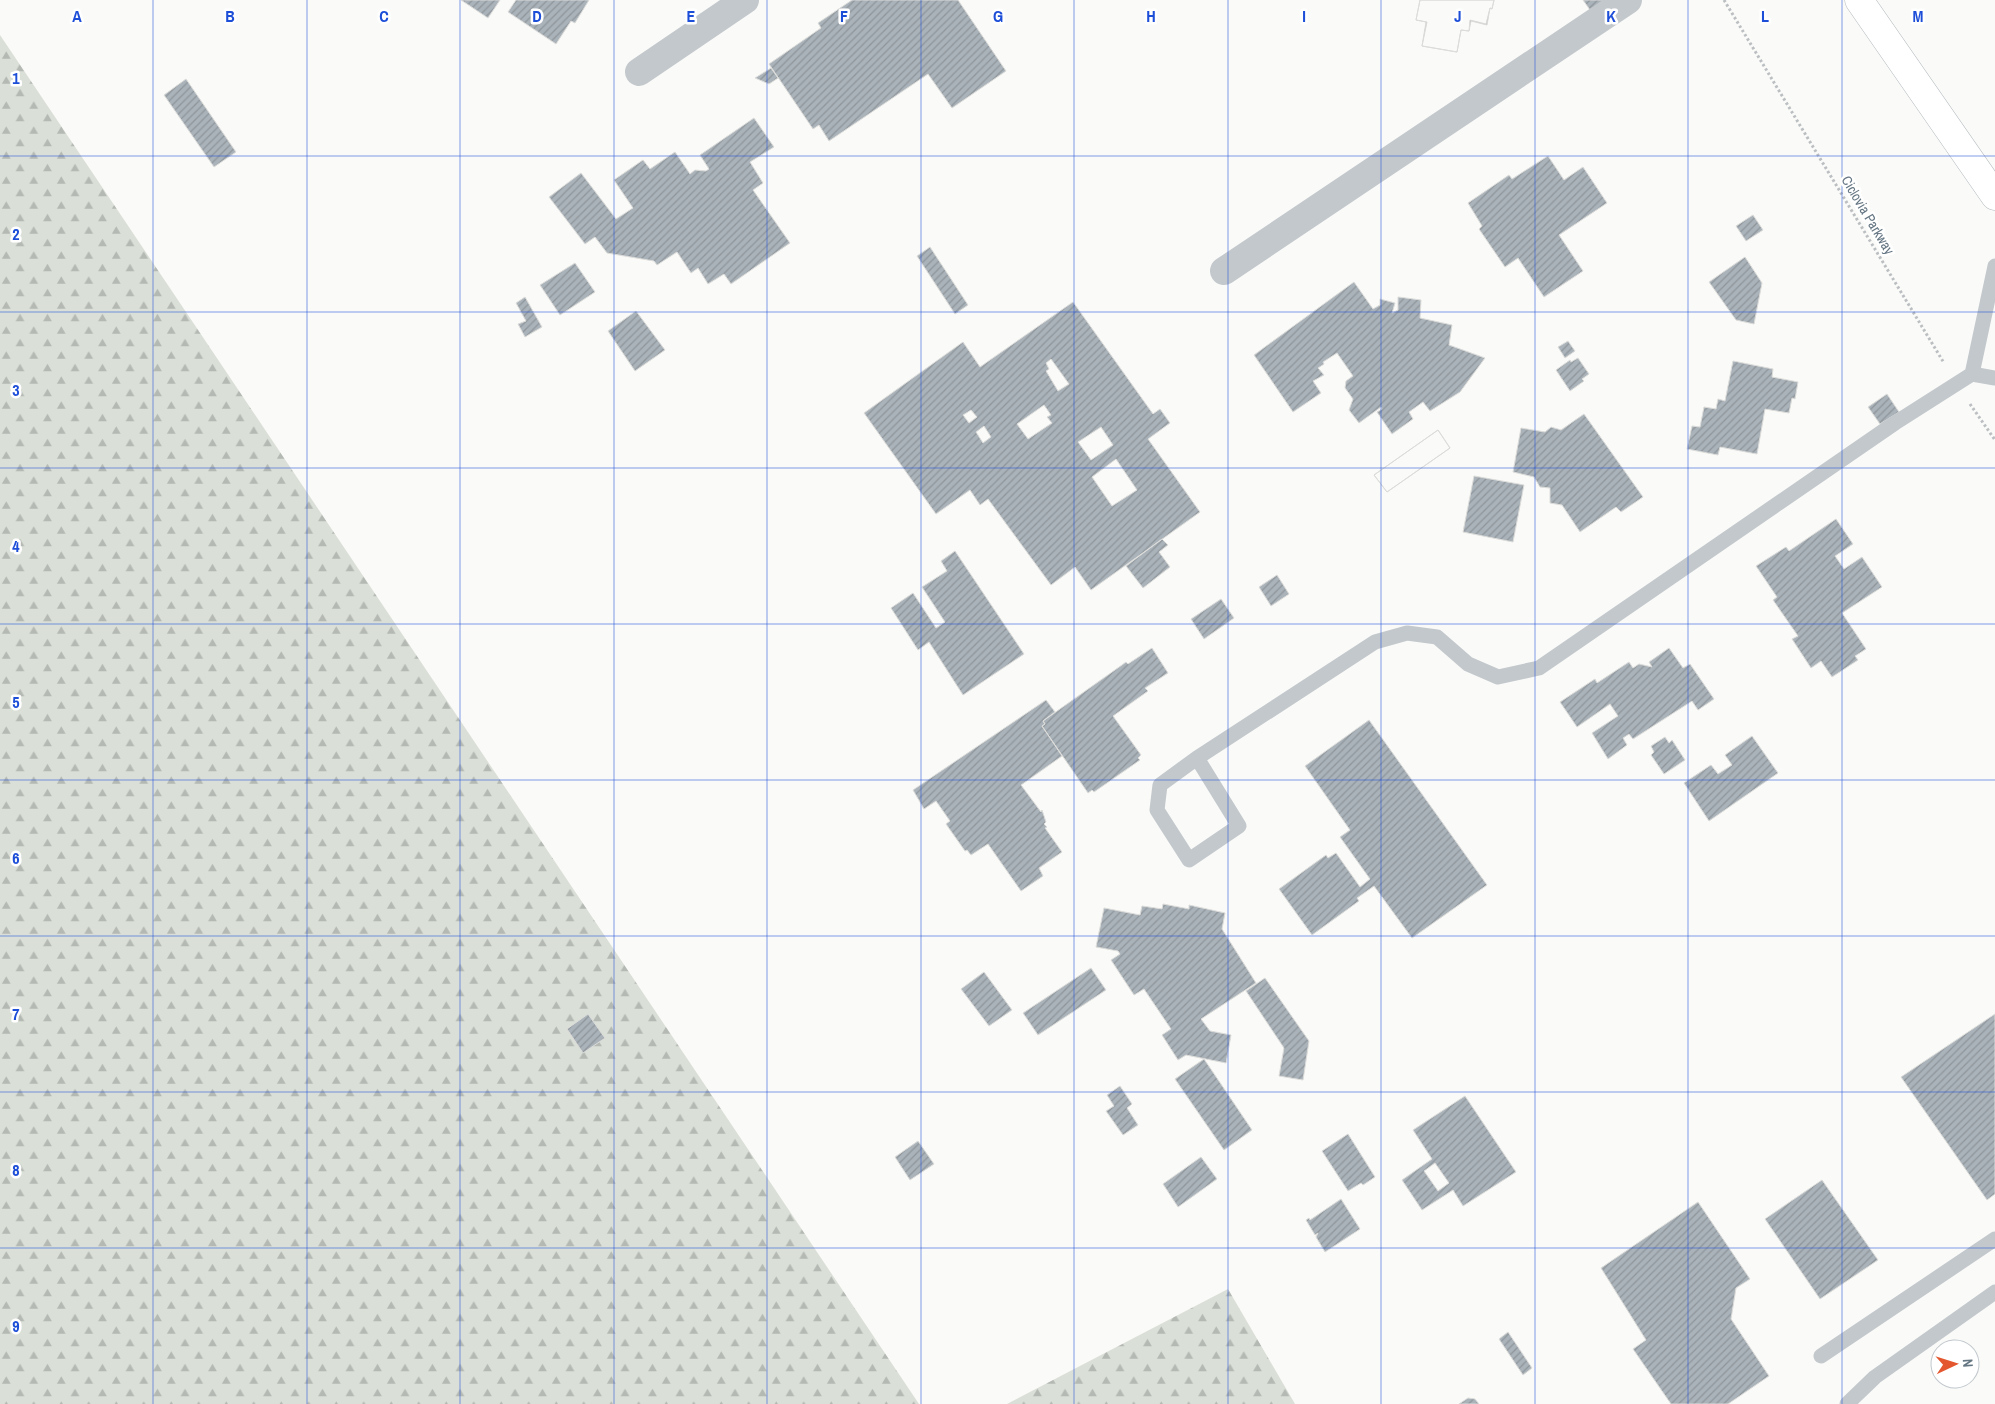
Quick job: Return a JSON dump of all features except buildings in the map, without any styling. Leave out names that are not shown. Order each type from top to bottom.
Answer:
[{"type":"main road","points":[[1859,0],[1995,196]]},
{"type":"street","points":[[639,72],[745,0]]},
{"type":"street","points":[[1224,271],[1628,0]]},
{"type":"lane","points":[[1972,374],[1995,266]]},
{"type":"lane","points":[[1197,758],[1239,826],[1189,860],[1157,810],[1160,785],[1197,758],[1375,642],[1407,633],[1436,637],[1468,664],[1498,677],[1539,668],[1887,429],[1956,384],[1972,374],[1995,378]]},
{"type":"lane","points":[[1821,1356],[1995,1239]]},
{"type":"lane","points":[[1847,1404],[1876,1377],[1995,1292]]},
{"type":"path","name":"Ciclovia Parkway","points":[[1724,0],[1956,384],[1995,440]]},
{"type":"green space","points":[[0,35],[919,1404],[0,1404]]},
{"type":"green space","points":[[1228,1289],[1295,1404],[1007,1404]]}]
